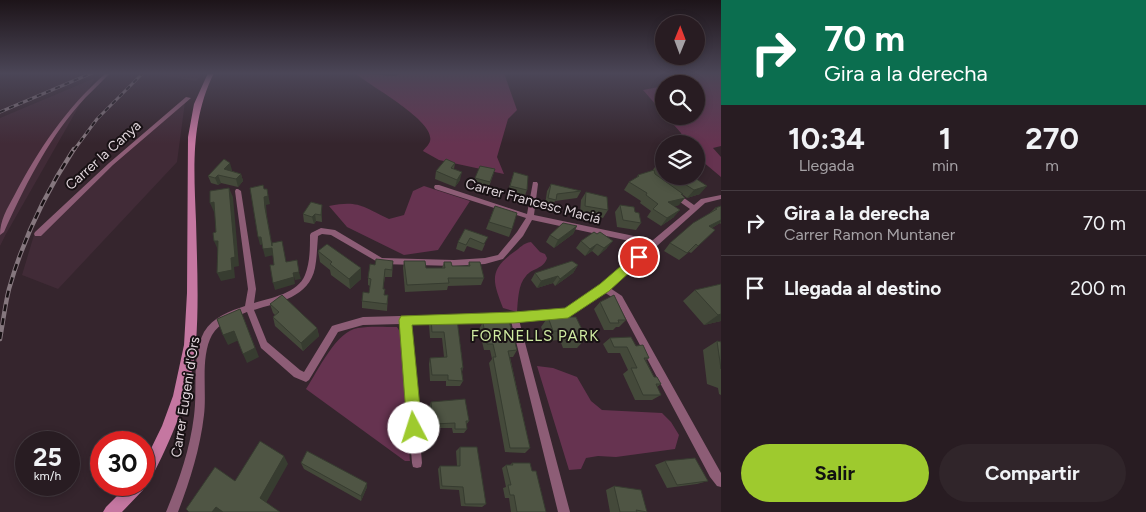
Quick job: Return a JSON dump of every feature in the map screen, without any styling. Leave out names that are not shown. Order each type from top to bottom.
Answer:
[{"type":"main road","points":[[155,457],[176,405],[190,346],[192,302],[191,138],[195,108],[200,97]]},
{"type":"main road","points":[[112,512],[128,496]]},
{"type":"main road","points":[[124,512],[133,496]]},
{"type":"street","points":[[0,232],[24,184],[53,137],[82,97]]},
{"type":"street","name":"Carrer la Canya","points":[[38,234],[111,164],[188,98]]},
{"type":"street","name":"Carrer Eugeni d'Ors","points":[[172,512],[181,492],[197,424],[206,336],[217,323],[228,316],[296,292],[307,281],[314,235],[321,231],[332,232],[381,261],[485,262],[500,257],[520,234],[530,216],[535,184]]},
{"type":"street","name":"Carrer Francesc Maciá","points":[[437,187],[530,216],[653,244]]},
{"type":"street","points":[[667,189],[694,208]]},
{"type":"street","points":[[238,192],[252,289],[250,308],[264,345],[297,374],[306,377],[335,329],[363,320],[514,317],[568,313],[604,288],[702,201],[721,197]]},
{"type":"street","points":[[604,288],[619,298],[714,473],[721,482]]},
{"type":"street","points":[[514,317],[564,512]]},
{"type":"street","points":[[405,320],[417,464]]},
{"type":"shaded area","points":[[50,97],[84,97],[0,246],[0,118]]},
{"type":"shaded area","points":[[389,97],[512,97],[517,110],[508,119],[497,157],[504,174],[439,160],[423,151],[430,141],[429,133],[423,124]]},
{"type":"shaded area","points":[[649,97],[655,97],[655,104]]},
{"type":"shaded area","points":[[705,97],[721,97],[721,146],[713,148],[721,157],[721,177],[705,164],[705,135],[682,135],[674,125],[705,125]]},
{"type":"shaded area","points":[[185,102],[177,162],[58,289],[22,275],[34,235]]},
{"type":"shaded area","points":[[424,186],[470,201],[438,250],[404,255],[347,227],[329,206],[354,204],[389,219],[404,215],[413,191]]},
{"type":"shaded area","points":[[531,242],[547,258],[541,266],[523,279],[517,312],[503,308],[495,284],[496,271],[506,259]]},
{"type":"shaded area","points":[[363,327],[397,327],[401,335],[406,369],[410,461],[405,461],[306,389],[328,353],[342,336]]},
{"type":"shaded area","points":[[537,366],[553,368],[577,377],[591,401],[602,410],[662,413],[671,422],[679,435],[675,449],[616,457],[598,456],[586,458],[581,469],[569,470]]},
{"type":"building","points":[[224,159],[230,163],[224,169],[241,174],[236,179],[218,175],[215,178],[208,176]]},
{"type":"building","points":[[446,159],[455,163],[451,168],[462,172],[457,180],[436,171]]},
{"type":"building","points":[[480,166],[495,169],[490,182],[475,178]]},
{"type":"building","points":[[654,170],[655,185],[670,185],[683,194],[681,194],[685,198],[668,202],[680,210],[667,218],[653,209],[658,204],[646,195],[647,193],[629,182],[638,175]]},
{"type":"building","points":[[514,172],[528,176],[527,190],[510,186]]},
{"type":"building","points":[[551,184],[581,191],[557,194],[556,200],[548,198]]},
{"type":"building","points":[[263,185],[264,189],[267,189],[268,196],[264,197],[272,246],[272,243],[282,241],[286,262],[297,260],[299,272],[293,273],[294,277],[273,283],[270,265],[274,265],[272,248],[263,249],[261,237],[258,237],[250,188]]},
{"type":"building","points":[[686,185],[707,186],[694,190]]},
{"type":"building","points":[[229,188],[235,257],[231,258],[232,270],[217,273],[218,241],[214,241],[213,233],[216,232],[214,202],[210,203],[210,191]]},
{"type":"building","points":[[586,192],[607,197],[608,210],[585,206]]},
{"type":"building","points":[[311,202],[322,205],[321,215],[315,214],[312,217],[303,214]]},
{"type":"building","points":[[620,205],[634,207],[635,212],[639,213],[641,223],[623,220]]},
{"type":"building","points":[[495,206],[517,213],[512,229],[489,222]]},
{"type":"building","points":[[721,206],[721,220],[709,226],[715,230],[698,246],[696,244],[687,253],[670,243],[693,223]]},
{"type":"building","points":[[563,223],[577,226],[558,240],[550,235]]},
{"type":"building","points":[[465,229],[488,237],[484,244],[470,238],[466,245],[458,242]]},
{"type":"building","points":[[594,232],[597,234],[600,232],[613,241],[604,248],[597,244],[590,249],[581,241]]},
{"type":"building","points":[[327,244],[361,268],[349,279],[330,264],[332,262],[318,251]]},
{"type":"building","points":[[376,259],[393,261],[392,270],[385,269],[383,289],[385,289],[384,295],[388,295],[387,304],[362,301],[363,292],[369,293],[371,279],[368,278],[370,264],[375,265]]},
{"type":"building","points":[[404,261],[425,261],[426,268],[445,268],[444,262],[451,262],[452,266],[470,266],[469,262],[480,262],[484,278],[448,278],[449,283],[407,285]]},
{"type":"building","points":[[572,261],[578,265],[560,279],[558,276],[541,281],[535,273]]},
{"type":"building","points":[[721,284],[721,314],[718,315],[695,290]]},
{"type":"building","points":[[282,295],[317,328],[301,343],[273,317],[279,312],[270,304]]},
{"type":"building","points":[[614,295],[626,320],[618,320],[619,323],[610,323],[600,302]]},
{"type":"building","points":[[240,309],[255,348],[243,354],[234,331],[223,335],[217,319]]},
{"type":"building","points":[[486,317],[508,317],[517,350],[508,351],[530,448],[510,448],[493,357],[496,357],[493,344],[487,344],[483,323],[487,323]]},
{"type":"building","points":[[548,317],[576,317],[586,338],[571,339],[568,331],[553,331]]},
{"type":"building","points":[[431,318],[457,319],[463,381],[448,380],[448,375],[432,375],[430,358],[447,357],[444,332],[432,332]]},
{"type":"building","points":[[631,337],[636,346],[643,345],[649,358],[644,358],[654,377],[657,377],[661,384],[656,384],[661,395],[643,395],[631,368],[637,368],[627,347],[614,347],[610,338]]},
{"type":"building","points":[[717,341],[721,342],[721,369]]},
{"type":"building","points":[[465,399],[469,421],[466,421],[467,429],[455,429],[455,423],[433,424],[431,402]]},
{"type":"building","points":[[260,441],[284,456],[260,498],[280,512],[223,512],[216,507],[212,512],[189,512],[186,509],[215,467],[235,481]]},
{"type":"building","points":[[460,447],[477,447],[486,504],[465,504],[463,487],[442,486],[440,466],[460,466]]},
{"type":"building","points":[[307,451],[367,483],[361,496],[301,463]]},
{"type":"building","points":[[695,458],[708,481],[677,485],[665,461]]},
{"type":"building","points":[[512,463],[530,463],[532,471],[536,471],[546,512],[517,512],[514,495],[510,495],[508,485],[511,485],[506,465],[513,465]]},
{"type":"building","points":[[614,486],[641,490],[647,512],[636,510],[637,512],[620,512]]},
{"type":"railway","points":[[0,112],[36,97]]},
{"type":"railway","points":[[74,150],[97,119],[119,97]]},
{"type":"railway","points":[[0,339],[9,289],[28,234],[54,182],[74,149]]},
{"type":"district","name":"FORNELLS PARK","points":[[535,336]]},
{"type":"route","points":[[414,428],[405,320],[514,317],[568,313],[604,288],[639,257]]}]
